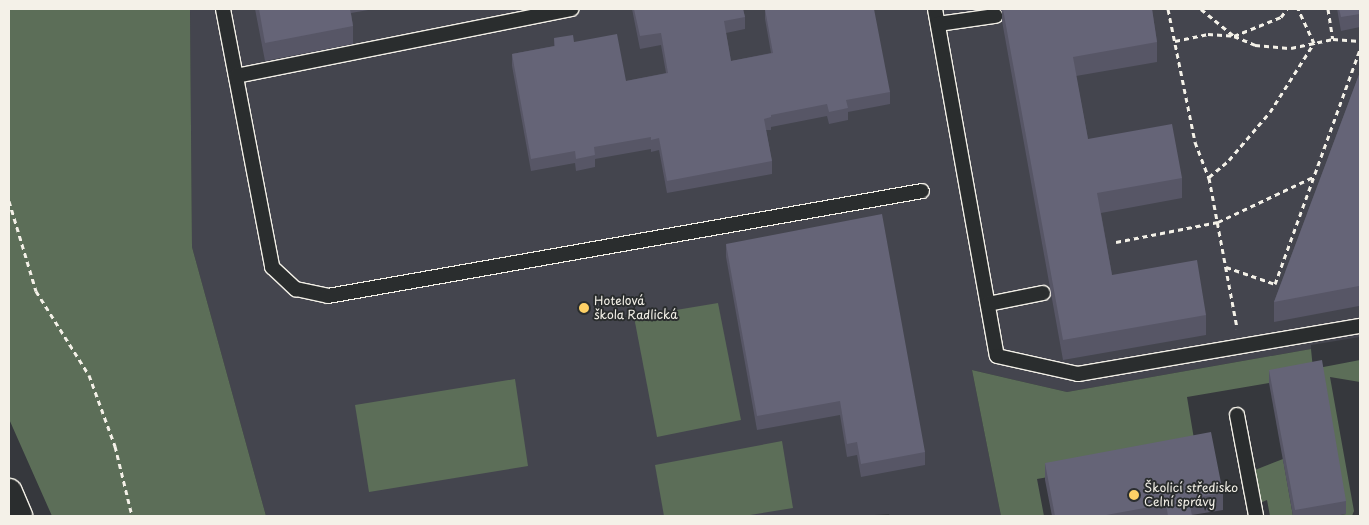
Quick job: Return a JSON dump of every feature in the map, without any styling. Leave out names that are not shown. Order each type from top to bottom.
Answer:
[{"type":"street","points":[[9,492],[19,516]]},
{"type":"lane","points":[[224,9],[272,268],[296,289],[328,296],[922,190]]},
{"type":"lane","points":[[236,76],[571,9]]},
{"type":"lane","points":[[935,9],[997,356],[1078,374],[1360,326]]},
{"type":"lane","points":[[938,24],[995,16]]},
{"type":"lane","points":[[988,304],[1043,293]]},
{"type":"lane","points":[[1238,415],[1256,516]]},
{"type":"path","points":[[1168,9],[1195,142],[1209,178],[1238,333]]},
{"type":"path","points":[[1201,9],[1234,36],[1255,45],[1291,48],[1333,39],[1360,41]]},
{"type":"path","points":[[1175,41],[1208,34],[1234,36],[1281,16],[1287,9]]},
{"type":"path","points":[[1298,9],[1314,44]]},
{"type":"path","points":[[1328,9],[1333,39]]},
{"type":"path","points":[[1209,178],[1229,160],[1270,112],[1314,44]]},
{"type":"path","points":[[1226,266],[1275,284],[1360,49]]},
{"type":"path","points":[[1116,242],[1218,222],[1313,176]]},
{"type":"path","points":[[9,201],[36,291],[89,375],[115,446],[132,516]]},
{"type":"shaded area","name":"Hotelová škola Radlická","points":[[190,9],[1360,9],[1360,337],[1311,345],[1311,349],[1067,392],[972,370],[1001,516],[890,516],[889,514],[860,516],[266,516],[192,247]]},
{"type":"green space","points":[[9,9],[190,9],[192,247],[266,516],[52,516],[9,419]]},
{"type":"green space","points":[[718,303],[741,420],[657,437],[634,317]]},
{"type":"green space","points":[[1311,349],[1313,369],[1360,360],[1360,382],[1330,377],[1354,511],[1352,516],[1335,516],[1346,514],[1321,374],[1187,397],[1196,451],[1037,479],[1044,516],[1001,516],[972,370],[1067,392]]},
{"type":"green space","points":[[515,379],[528,466],[369,492],[355,405]]},
{"type":"green space","points":[[782,441],[793,508],[744,516],[664,516],[655,465]]},
{"type":"green space","points":[[1283,459],[1293,516],[1270,516],[1267,500],[1260,503],[1255,470]]},
{"type":"building","points":[[259,9],[350,9],[353,26],[265,43]]},
{"type":"building","points":[[634,9],[743,9],[745,17],[724,21],[731,61],[773,53],[765,9],[874,9],[890,92],[846,100],[848,108],[829,112],[827,104],[771,115],[771,117],[764,119],[772,161],[667,181],[659,138],[651,140],[651,137],[594,147],[595,155],[576,159],[575,151],[531,159],[512,54],[555,46],[554,38],[573,35],[574,42],[617,34],[626,81],[668,73],[661,33],[640,36]]},
{"type":"building","points":[[1003,9],[1152,9],[1157,42],[1073,57],[1088,139],[1172,124],[1182,178],[1097,193],[1112,275],[1197,260],[1206,315],[1063,340]]},
{"type":"building","points":[[1339,9],[1360,9],[1360,14],[1341,17]]},
{"type":"building","points":[[1360,72],[1359,286],[1274,302]]},
{"type":"building","points":[[882,214],[925,452],[861,464],[857,442],[847,444],[840,401],[757,416],[726,244]]},
{"type":"building","points":[[1322,360],[1346,501],[1295,510],[1269,370]]},
{"type":"building","name":"Školicí středisko Celní správy","points":[[1211,432],[1223,493],[1189,499],[1192,516],[1168,516],[1166,504],[1101,516],[1055,516],[1045,463]]},
{"type":"place","name":"Hotelová škola Radlická","points":[[584,308]]},
{"type":"place","name":"Školicí středisko Celní správy","points":[[1134,495]]}]
